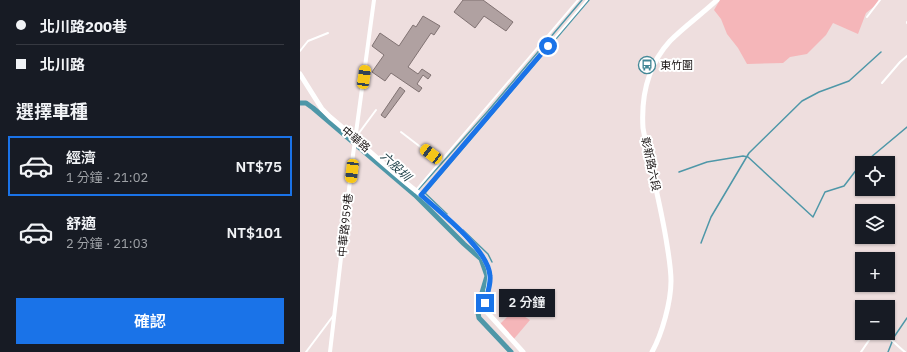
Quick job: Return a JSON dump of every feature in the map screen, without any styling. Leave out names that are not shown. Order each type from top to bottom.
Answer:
[{"type":"street","name":"中華路959巷","points":[[330,352],[336,312],[355,138],[374,0]]},
{"type":"street","name":"彰新路六段","points":[[652,352],[656,345],[666,311],[671,282],[663,220],[643,128],[643,98],[650,71],[660,54],[670,41],[717,0]]},
{"type":"street","name":"中華路","points":[[300,74],[322,109],[421,195],[476,247],[484,258],[490,274],[490,282],[485,303],[486,312],[523,352]]},
{"type":"lane","points":[[415,190],[578,0]]},
{"type":"lane","points":[[421,195],[587,0]]},
{"type":"lane","points":[[867,17],[880,0]]},
{"type":"lane","points":[[300,51],[308,41],[328,33]]},
{"type":"lane","points":[[882,83],[907,56]]},
{"type":"lane","points":[[355,138],[376,110]]},
{"type":"lane","points":[[401,132],[440,162]]},
{"type":"lane","points":[[306,352],[336,312]]},
{"type":"lane","points":[[861,352],[869,340]]},
{"type":"lane","points":[[892,340],[905,352]]},
{"type":"shaded area","points":[[720,0],[879,0],[876,5],[866,13],[858,34],[833,23],[826,35],[807,54],[790,57],[783,63],[747,64],[738,48],[727,34],[721,19],[714,10]]},
{"type":"shaded area","points":[[514,310],[530,320],[513,340],[498,326]]},
{"type":"building","points":[[463,0],[483,0],[513,22],[506,31],[484,16],[475,28],[454,12]]},
{"type":"building","points":[[423,16],[440,26],[434,35],[431,33],[408,67],[418,74],[422,69],[431,75],[428,79],[423,75],[417,84],[422,88],[419,92],[391,73],[385,81],[372,72],[384,55],[372,46],[380,33],[399,46],[413,25],[416,27]]},
{"type":"building","points":[[400,87],[405,91],[385,118],[381,115]]},
{"type":"waterway","points":[[418,190],[488,111],[582,0]]},
{"type":"waterway","points":[[447,214],[425,193],[589,0]]},
{"type":"waterway","points":[[701,243],[711,217],[749,153],[802,101],[819,92],[849,81],[881,52]]},
{"type":"waterway","name":"六股圳","points":[[300,103],[306,103],[313,108],[415,195],[481,259],[487,276],[481,296],[481,307],[478,313],[479,318],[511,352]]},
{"type":"waterway","points":[[872,156],[907,127]]},
{"type":"waterway","points":[[679,172],[707,162],[743,156],[748,157],[813,217],[825,192],[844,186],[855,172]]},
{"type":"waterway","points":[[463,230],[488,254],[492,262]]},
{"type":"waterway","points":[[888,352],[894,337],[907,318]]},
{"type":"place","name":"東竹圍","points":[[647,65]]},
{"type":"route","points":[[485,303],[490,282],[490,274],[484,258],[476,247],[449,220],[421,195],[548,46]]}]
